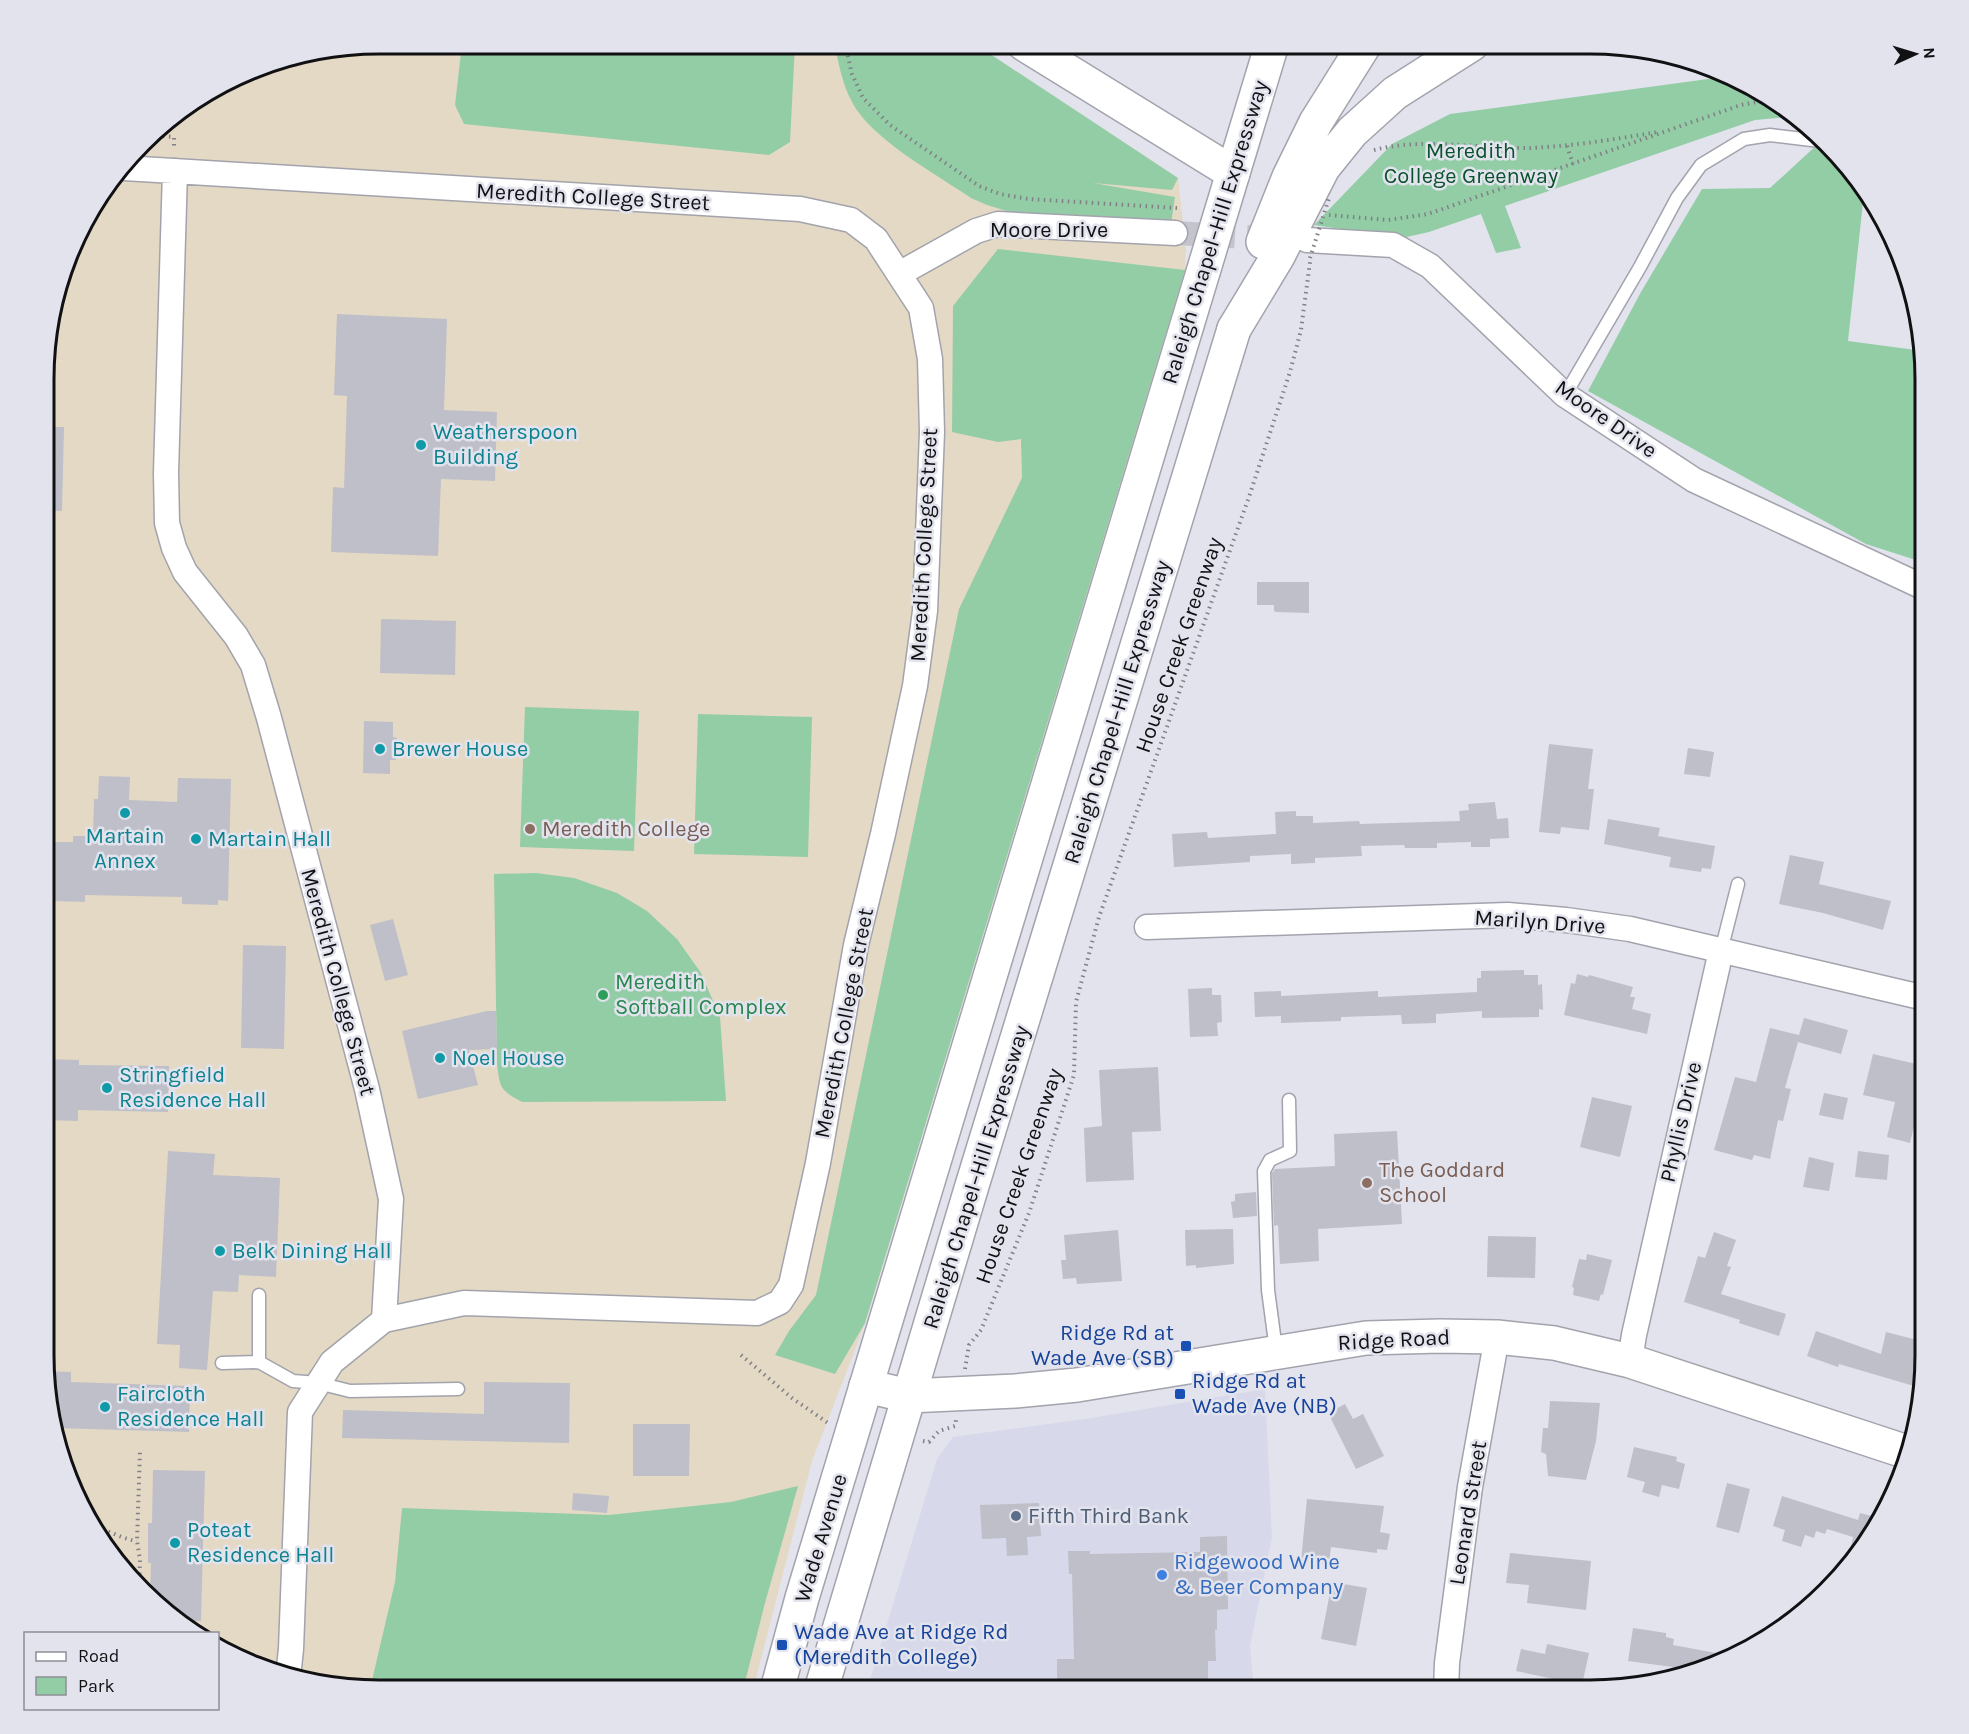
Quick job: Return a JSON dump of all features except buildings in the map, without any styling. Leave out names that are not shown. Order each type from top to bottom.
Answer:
[{"type":"main road","points":[[1040,54],[1233,173]]},
{"type":"main road","name":"Raleigh Chapel–Hill Expressway","points":[[866,1386],[1269,54]]},
{"type":"main road","name":"Raleigh Chapel–Hill Expressway","points":[[909,1396],[1244,292],[1288,177],[1316,122],[1359,54]]},
{"type":"main road","points":[[1234,329],[1278,256],[1323,168],[1352,132],[1395,93],[1456,54]]},
{"type":"main road","name":"Ridge Road","points":[[866,1386],[909,1396],[1015,1391],[1077,1385],[1372,1337],[1497,1337],[1554,1343],[1630,1361],[1901,1450]]},
{"type":"main road","name":"Wade Avenue","points":[[780,1680],[866,1386]]},
{"type":"main road","name":"Wade Avenue","points":[[824,1680],[909,1396]]},
{"type":"street","name":"Meredith College Street","points":[[132,168],[800,209],[851,220],[876,239],[921,308],[930,359],[932,432],[925,610],[915,686],[856,945],[818,1162],[791,1285],[780,1302],[757,1313],[464,1302],[384,1320],[332,1362],[300,1412],[289,1667]]},
{"type":"street","name":"Meredith College Street","points":[[175,171],[166,473],[167,523],[174,548],[185,572],[230,628],[253,665],[269,718],[367,1089],[391,1199],[384,1320]]},
{"type":"street","name":"Moore Drive","points":[[899,274],[975,231],[998,224],[1175,233]]},
{"type":"street","name":"Moore Drive","points":[[1309,249],[1393,245],[1430,266],[1565,394],[1694,480],[1915,583]]},
{"type":"street","name":"Marilyn Drive","points":[[1147,927],[1508,915],[1630,929],[1915,996]]},
{"type":"street","name":"Phyllis Drive","points":[[1630,1361],[1675,1149],[1721,951]]},
{"type":"street","name":"Leonard Street","points":[[1446,1680],[1470,1487],[1497,1337]]},
{"type":"lane","points":[[1565,394],[1640,267],[1677,198],[1701,165],[1744,139],[1770,135],[1809,140]]},
{"type":"lane","name":"Phyllis Drive","points":[[1721,951],[1738,884]]},
{"type":"lane","points":[[1276,1352],[1268,1290],[1264,1171],[1270,1160],[1290,1151],[1289,1100]]},
{"type":"lane","points":[[259,1295],[259,1362]]},
{"type":"lane","points":[[222,1363],[259,1362],[293,1381],[318,1383],[350,1391],[458,1389]]},
{"type":"path","points":[[847,54],[852,74],[863,98],[890,125],[979,186],[999,194],[1029,199],[1177,208]]},
{"type":"path","points":[[1317,214],[1388,220],[1415,217],[1741,105],[1758,102]]},
{"type":"path","points":[[1368,152],[1412,144],[1528,148],[1567,146],[1668,130]]},
{"type":"path","points":[[1567,146],[1573,164]]},
{"type":"path","name":"House Creek Greenway","points":[[969,1345],[981,1330],[1017,1243],[1074,1075],[1076,1002],[1099,917],[1230,550],[1290,372],[1301,330],[1309,249],[1332,191]]},
{"type":"path","points":[[741,1355],[792,1398],[833,1426]]},
{"type":"path","points":[[929,1442],[939,1431],[955,1426]]},
{"type":"path","points":[[139,1574],[137,1541],[140,1450]]},
{"type":"path","points":[[106,1530],[125,1540],[137,1541]]},
{"type":"shaded area","name":"Meredith College","points":[[379,54],[990,54],[1178,178],[1186,250],[1185,270],[865,1324],[812,1461],[756,1680],[379,1680],[316,1674],[275,1663],[235,1646],[219,1637],[219,1632],[210,1632],[181,1613],[149,1585],[121,1553],[88,1499],[71,1459],[60,1418],[54,1355],[54,379],[60,316],[71,275],[88,235],[121,181],[149,149],[181,121],[199,109],[235,88],[275,71],[316,60]]},
{"type":"shaded area","points":[[1265,1389],[1272,1537],[1250,1646],[1253,1680],[870,1680],[937,1459],[953,1437],[1092,1418]]},
{"type":"green space","points":[[461,54],[794,54],[790,142],[769,155],[464,124],[455,105]]},
{"type":"green space","points":[[836,54],[990,54],[1178,178],[1172,190],[1093,183],[1175,197],[1171,224],[1020,215],[971,198],[906,155],[874,129],[861,116],[852,102]]},
{"type":"green space","name":"Meredith College Greenway","points":[[1712,78],[1752,98],[1783,117],[1755,120],[1505,206],[1521,248],[1496,253],[1481,214],[1429,232],[1402,238],[1314,225],[1392,144],[1450,114]]},
{"type":"green space","points":[[1816,146],[1848,181],[1863,204],[1848,341],[1913,350],[1915,560],[1866,544],[1588,391],[1641,292],[1702,189],[1770,188]]},
{"type":"green space","points":[[998,249],[1185,270],[865,1323],[835,1374],[775,1355],[789,1331],[816,1295],[959,609],[1022,478],[1021,439],[998,442],[952,432],[953,306]]},
{"type":"green space","points":[[525,707],[639,711],[634,851],[520,847]]},
{"type":"green space","points":[[698,714],[812,717],[808,857],[694,854]]},
{"type":"green space","name":"Meredith Softball Complex","points":[[536,873],[574,878],[617,893],[647,911],[677,939],[701,973],[720,1017],[726,1101],[522,1102],[505,1091],[500,1083],[497,1064],[494,874]]},
{"type":"green space","points":[[798,1486],[746,1680],[372,1680],[395,1582],[402,1508],[609,1515],[731,1502]]},
{"type":"tunnel","points":[[1175,233],[1281,239]]},
{"type":"place","name":"Weatherspoon Building","points":[[421,445]]},
{"type":"place","name":"Brewer House","points":[[380,749]]},
{"type":"place","name":"Martain Annex","points":[[125,813]]},
{"type":"place","name":"Meredith College","points":[[530,829]]},
{"type":"place","name":"Martain Hall","points":[[196,839]]},
{"type":"place","name":"Meredith Softball Complex","points":[[603,995]]},
{"type":"place","name":"Noel House","points":[[440,1058]]},
{"type":"place","name":"Stringfield Residence Hall","points":[[107,1088]]},
{"type":"place","name":"The Goddard School","points":[[1367,1183]]},
{"type":"place","name":"Belk Dining Hall","points":[[220,1251]]},
{"type":"place","name":"Ridge Rd at Wade Ave (SB)","points":[[1186,1346]]},
{"type":"place","name":"Ridge Rd at Wade Ave (NB)","points":[[1180,1394]]},
{"type":"place","name":"Faircloth Residence Hall","points":[[105,1407]]},
{"type":"place","name":"Fifth Third Bank","points":[[1016,1516]]},
{"type":"place","name":"Poteat Residence Hall","points":[[175,1543]]},
{"type":"place","name":"Ridgewood Wine & Beer Company","points":[[1162,1575]]},
{"type":"place","name":"Wade Ave at Ridge Rd (Meredith College)","points":[[782,1645]]}]
